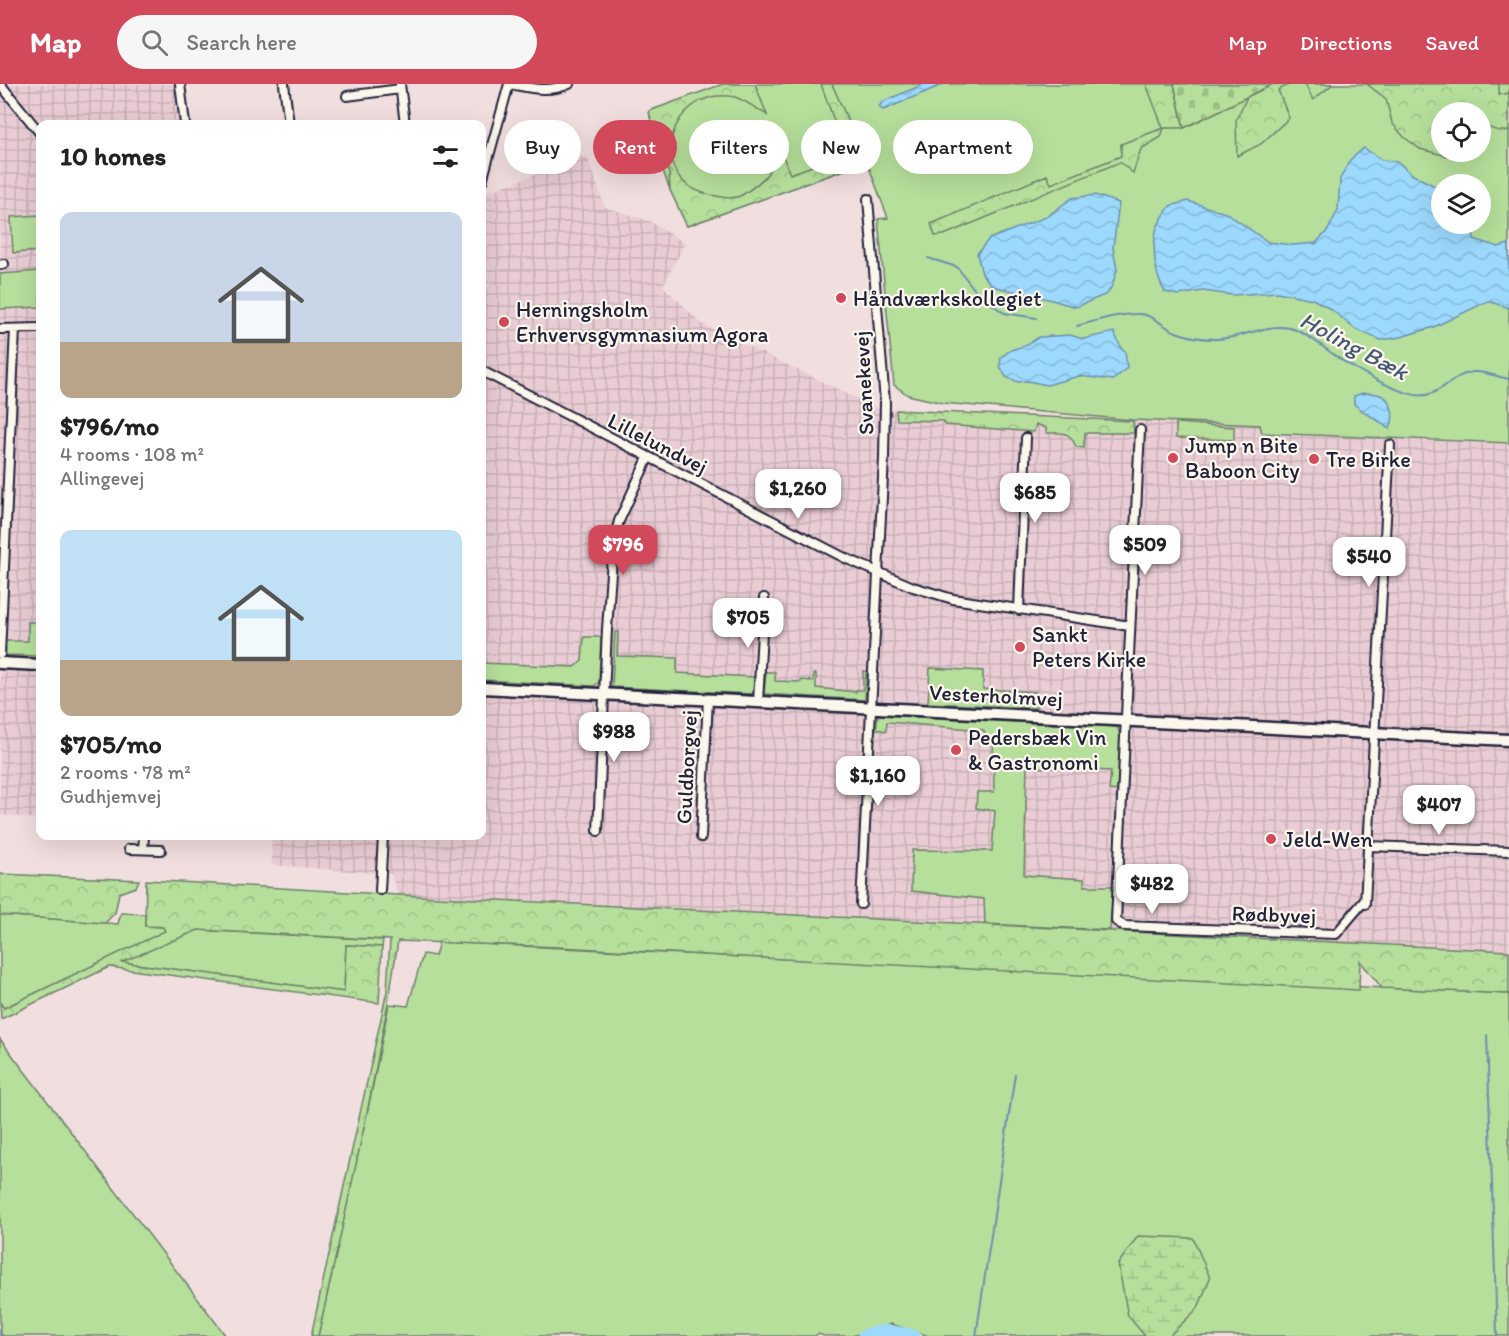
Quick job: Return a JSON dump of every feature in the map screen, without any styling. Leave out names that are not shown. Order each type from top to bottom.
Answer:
[{"type":"street","points":[[0,84],[36,128]]},
{"type":"street","points":[[180,84],[184,120]]},
{"type":"street","points":[[284,84],[288,120]]},
{"type":"street","points":[[486,167],[509,84],[542,90],[568,84]]},
{"type":"street","points":[[347,96],[400,87],[404,120]]},
{"type":"street","name":"Svanekevej","points":[[861,904],[885,402],[868,199]]},
{"type":"street","points":[[0,654],[15,328]]},
{"type":"street","points":[[0,329],[36,328]]},
{"type":"street","name":"Lillelundvej","points":[[486,373],[648,458],[878,573],[915,588],[953,599],[1130,626]]},
{"type":"street","points":[[1125,720],[1140,430]]},
{"type":"street","points":[[1019,610],[1026,438]]},
{"type":"street","points":[[1390,445],[1368,846],[1509,851]]},
{"type":"street","points":[[598,831],[613,545],[619,521],[648,458]]},
{"type":"street","points":[[758,702],[764,598]]},
{"type":"street","points":[[0,663],[36,665]]},
{"type":"street","name":"Vesterholmvej","points":[[486,688],[1509,740]]},
{"type":"street","name":"Guldborgvej","points":[[701,837],[708,699]]},
{"type":"street","name":"Rødbyvej","points":[[1125,720],[1116,921],[1124,926],[1336,934],[1365,903],[1368,846]]},
{"type":"street","points":[[143,849],[144,840]]},
{"type":"street","points":[[380,890],[383,840]]},
{"type":"street","points":[[129,849],[161,850]]},
{"type":"shaded area","points":[[0,84],[177,84],[182,120],[36,120],[36,819],[0,815]]},
{"type":"shaded area","points":[[587,156],[605,207],[649,221],[685,243],[663,286],[702,324],[879,409],[1129,426],[1130,420],[1260,425],[1262,433],[1509,444],[1509,951],[398,895],[391,874],[272,865],[271,840],[486,840],[486,193],[537,174],[581,174],[581,158]]},
{"type":"green space","points":[[723,84],[755,84],[767,115],[735,97],[712,97],[694,105],[677,125],[677,120],[651,120],[649,111]]},
{"type":"green space","points":[[726,84],[1160,84],[1184,128],[1273,84],[1509,84],[1509,443],[1262,433],[1260,425],[1133,420],[943,403],[908,395],[894,385],[878,219],[888,218],[872,174],[881,174],[881,120],[801,120],[801,174],[833,174],[687,226],[664,174],[677,174],[677,120],[651,120],[649,111]]},
{"type":"green space","points":[[821,84],[832,84],[848,120],[834,120]]},
{"type":"green space","points":[[1146,84],[1174,84],[1184,128],[1164,128],[1161,137],[1141,149],[1133,173],[1120,162],[944,235],[935,236],[931,224],[1047,175],[1051,184],[1121,156],[1121,144],[1163,128]]},
{"type":"green space","points":[[1174,84],[1273,84],[1184,128]]},
{"type":"green space","points":[[1272,84],[1290,84],[1278,90],[1289,118],[1261,144],[1237,156],[1236,120],[1247,97]]},
{"type":"green space","points":[[1305,84],[1333,84],[1313,100]]},
{"type":"green space","points":[[1367,84],[1499,84],[1499,95],[1509,93],[1509,131],[1491,128],[1491,102],[1431,102],[1431,152],[1420,149],[1404,137],[1392,123],[1386,99]]},
{"type":"green space","points":[[801,170],[801,174],[832,174],[687,226],[670,190],[669,174],[677,173],[689,186],[718,197],[731,198],[742,195],[758,184],[767,174],[789,174],[789,171],[790,174]]},
{"type":"green space","points":[[36,215],[36,251],[13,253],[11,217]]},
{"type":"green space","points":[[36,271],[36,307],[0,309],[0,274]]},
{"type":"green space","points":[[896,410],[1133,421],[1134,433],[1085,433],[1084,448],[1076,447],[1068,435],[1046,433],[1046,428],[1036,424],[1034,432],[946,425],[943,421],[897,420]]},
{"type":"green space","points":[[1176,423],[1234,427],[1234,440],[1176,438]]},
{"type":"green space","points":[[28,622],[36,622],[36,656],[6,655],[5,641],[28,641]]},
{"type":"green space","points":[[615,632],[618,632],[617,656],[677,658],[677,673],[754,677],[753,694],[612,687]]},
{"type":"green space","points":[[584,637],[601,637],[599,682],[594,686],[486,680],[486,663],[575,667],[582,661]]},
{"type":"green space","points":[[930,668],[983,671],[983,689],[1036,692],[1036,708],[928,703]]},
{"type":"green space","points":[[863,671],[866,671],[865,700],[764,694],[766,672],[775,672],[775,681],[813,681],[814,674],[816,674],[816,688],[856,692],[856,690],[863,690]]},
{"type":"green space","points":[[878,715],[1117,727],[1120,749],[1117,791],[1109,790],[1111,771],[1027,767],[1024,875],[1084,879],[1084,886],[1113,886],[1110,930],[985,924],[984,899],[911,891],[912,850],[992,851],[995,811],[976,808],[977,792],[994,792],[993,741],[983,730],[887,722],[886,731],[876,729]]},
{"type":"green space","points":[[0,874],[139,880],[136,887],[119,893],[115,913],[105,923],[0,915]]},
{"type":"green space","points":[[146,880],[398,895],[1509,951],[1509,994],[1382,988],[1360,961],[1359,990],[559,947],[398,941],[372,1090],[351,1189],[318,1336],[311,1336],[387,991],[390,940],[198,930],[122,962],[344,992],[346,945],[382,947],[379,1003],[109,967],[1,1019],[0,1003],[4,1008],[165,931],[163,927],[145,926]]},
{"type":"green space","points":[[121,913],[145,914],[145,926],[163,927],[166,931],[4,1008],[0,1003],[0,915],[118,924]]},
{"type":"green space","points":[[198,930],[383,940],[382,947],[346,945],[344,992],[120,962]]},
{"type":"green space","points":[[439,942],[1509,994],[1509,1336],[929,1336],[891,1324],[852,1336],[818,1334],[815,1336],[318,1336],[389,1004],[408,1006],[423,954],[435,956]]},
{"type":"green space","points":[[0,1039],[226,1336],[0,1336]]},
{"type":"green space","points":[[1138,1236],[1193,1238],[1210,1278],[1198,1308],[1169,1336],[1145,1336],[1128,1316],[1118,1264]]},
{"type":"water","points":[[924,84],[944,84],[886,109],[879,107],[882,102]]},
{"type":"water","points":[[1364,148],[1382,160],[1398,162],[1413,175],[1431,184],[1431,234],[1473,234],[1474,239],[1499,247],[1509,244],[1509,308],[1488,301],[1434,327],[1401,337],[1381,340],[1355,329],[1332,310],[1313,299],[1277,292],[1232,295],[1203,291],[1178,295],[1165,292],[1155,263],[1154,246],[1157,228],[1170,206],[1188,201],[1228,214],[1268,242],[1293,245],[1316,243],[1328,230],[1338,210],[1340,179],[1350,160]]},
{"type":"water","points":[[1095,195],[1119,203],[1113,248],[1117,270],[1107,294],[1076,307],[992,286],[982,274],[977,254],[989,239],[1046,217],[1072,198]]},
{"type":"water","points":[[1114,332],[1121,348],[1125,351],[1127,368],[1113,380],[1079,376],[1047,385],[1028,381],[1018,382],[1006,377],[1000,366],[1001,357],[1039,337],[1070,335],[1083,339]]},
{"type":"water","points":[[1363,393],[1378,394],[1389,402],[1392,410],[1390,428],[1354,404],[1354,396]]},
{"type":"waterway","name":"Holing Bæk","points":[[928,258],[957,267],[978,294],[1004,313],[1036,318]]},
{"type":"waterway","name":"Holing Bæk","points":[[1077,326],[1116,316],[1140,314],[1176,332],[1206,339],[1226,338],[1267,328],[1296,330],[1371,377],[1398,390],[1416,395],[1432,393],[1458,377],[1473,372],[1509,379]]},
{"type":"waterway","points":[[1487,1035],[1497,1336]]},
{"type":"waterway","points":[[976,1336],[1015,1074]]},
{"type":"waterway","points":[[863,1336],[888,1331],[914,1336]]},
{"type":"waterway","points":[[0,1332],[3,1336]]},
{"type":"place","name":"Håndværkskollegiet","points":[[841,298]]},
{"type":"place","name":"Herningsholm Erhvervsgymnasium Agora","points":[[504,322]]},
{"type":"place","name":"Jump n Bite Baboon City","points":[[1173,458]]},
{"type":"place","name":"Tre Birke","points":[[1314,459]]},
{"type":"place","name":"Sankt Peters Kirke","points":[[1020,647]]},
{"type":"place","name":"Pedersbæk Vin & Gastronomi","points":[[956,750]]},
{"type":"place","name":"Jeld-Wen","points":[[1271,839]]}]
